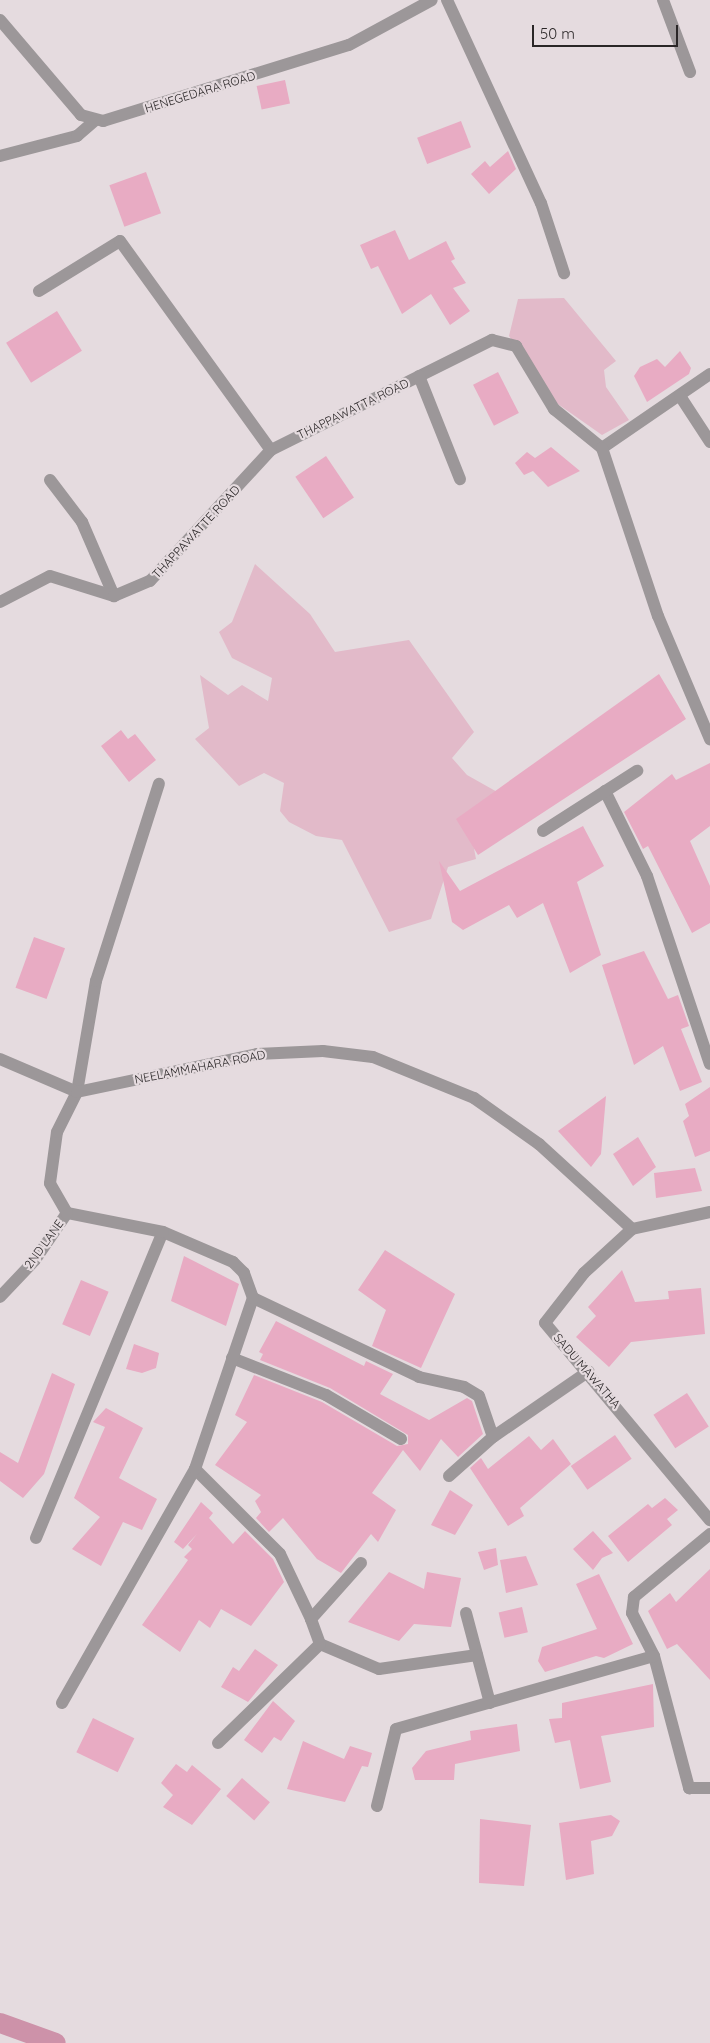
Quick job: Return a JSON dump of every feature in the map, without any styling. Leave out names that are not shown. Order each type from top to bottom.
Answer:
[{"type":"street","name":"HENEGEDARA ROAD","points":[[94,121],[330,52],[394,23],[432,0]]},
{"type":"street","points":[[447,0],[541,203],[564,273]]},
{"type":"street","points":[[663,0],[690,72]]},
{"type":"street","points":[[0,20],[81,115],[94,121],[77,136],[0,156]]},
{"type":"street","points":[[39,291],[120,241],[271,450]]},
{"type":"street","name":"THAPPAWATTA ROAD","points":[[271,450],[492,340],[516,346],[554,409],[602,448]]},
{"type":"street","points":[[710,374],[602,448],[658,616],[710,740]]},
{"type":"street","points":[[419,376],[460,479]]},
{"type":"street","points":[[680,396],[710,442]]},
{"type":"street","name":"THAPPAWATTE ROAD","points":[[114,596],[150,581],[271,450]]},
{"type":"street","points":[[50,480],[82,522],[114,596]]},
{"type":"street","points":[[0,602],[50,576],[114,596]]},
{"type":"street","points":[[543,831],[637,771]]},
{"type":"street","points":[[62,1703],[195,1469],[253,1298],[244,1273],[233,1262],[163,1232],[67,1213],[50,1183],[57,1132],[77,1092],[96,980],[159,784]]},
{"type":"street","points":[[605,791],[647,876],[710,1064]]},
{"type":"street","name":"NEELAMMAHARA ROAD","points":[[77,1092],[257,1054],[323,1051],[373,1057],[474,1098],[539,1144],[632,1229]]},
{"type":"street","points":[[0,1059],[77,1092]]},
{"type":"street","points":[[632,1229],[710,1212]]},
{"type":"street","name":"2ND LANE","points":[[0,1296],[35,1260],[67,1213]]},
{"type":"street","name":"SADU MAWATHA","points":[[632,1229],[584,1273],[545,1323],[589,1371],[710,1520]]},
{"type":"street","points":[[36,1538],[163,1232]]},
{"type":"street","points":[[253,1298],[419,1378],[464,1387],[478,1396],[493,1437]]},
{"type":"street","points":[[232,1358],[326,1395],[402,1439]]},
{"type":"street","points":[[449,1476],[493,1437],[589,1371]]},
{"type":"street","points":[[195,1469],[280,1554],[311,1619],[320,1644],[379,1669],[411,1661],[477,1655]]},
{"type":"street","points":[[710,1534],[634,1597],[632,1613],[654,1656],[689,1788],[710,1788]]},
{"type":"street","points":[[311,1619],[361,1563]]},
{"type":"street","points":[[466,1613],[490,1703]]},
{"type":"street","points":[[218,1743],[320,1644]]},
{"type":"street","points":[[377,1806],[396,1729],[654,1656]]},
{"type":"shaded area","points":[[564,298],[616,361],[604,370],[606,387],[629,420],[602,435],[555,402],[509,336],[518,299]]},
{"type":"shaded area","points":[[255,564],[310,614],[335,652],[409,640],[474,732],[452,758],[467,775],[499,793],[468,817],[476,859],[448,867],[431,919],[389,932],[342,840],[316,836],[289,822],[280,811],[284,783],[264,773],[239,786],[195,739],[209,728],[200,675],[228,695],[242,685],[268,701],[272,678],[232,658],[219,632],[232,622]]},
{"type":"building","points":[[285,80],[290,103],[262,110],[257,86]]},
{"type":"building","points":[[461,121],[471,147],[427,164],[417,138]]},
{"type":"building","points":[[508,151],[516,169],[489,194],[471,174],[485,161],[490,167]]},
{"type":"building","points":[[146,172],[161,213],[124,227],[109,185]]},
{"type":"building","points":[[395,230],[409,260],[446,241],[455,259],[451,261],[466,283],[453,288],[470,311],[450,325],[431,294],[402,314],[378,266],[371,269],[360,245]]},
{"type":"building","points":[[57,311],[82,351],[31,383],[6,343]]},
{"type":"building","points":[[680,351],[691,368],[689,374],[647,402],[634,376],[640,367],[657,359],[665,367]]},
{"type":"building","points":[[498,372],[519,413],[494,426],[473,385]]},
{"type":"building","points":[[551,447],[580,471],[548,487],[533,471],[524,475],[515,463],[527,452],[535,458]]},
{"type":"building","points":[[326,456],[354,497],[323,518],[295,477]]},
{"type":"building","points":[[659,674],[686,719],[478,855],[456,819]]},
{"type":"building","points":[[121,730],[128,739],[135,734],[156,760],[129,782],[101,746]]},
{"type":"building","points":[[710,763],[710,826],[690,841],[710,886],[710,923],[692,933],[648,846],[643,849],[624,812],[672,774],[676,780]]},
{"type":"building","points":[[583,826],[604,866],[577,882],[601,955],[570,973],[543,903],[517,918],[509,905],[463,930],[452,922],[439,861],[460,891]]},
{"type":"building","points":[[34,937],[65,948],[47,999],[16,988]]},
{"type":"building","points":[[644,951],[668,999],[678,995],[689,1026],[681,1029],[702,1082],[680,1091],[663,1046],[634,1065],[602,965]]},
{"type":"building","points":[[710,1087],[710,1151],[695,1157],[683,1121],[689,1116],[685,1104]]},
{"type":"building","points":[[606,1096],[601,1154],[591,1167],[558,1131]]},
{"type":"building","points":[[638,1137],[656,1167],[633,1186],[613,1154]]},
{"type":"building","points":[[695,1168],[702,1191],[656,1198],[654,1173]]},
{"type":"building","points":[[385,1250],[455,1294],[421,1368],[372,1346],[386,1310],[358,1290]]},
{"type":"building","points":[[184,1256],[239,1284],[226,1326],[171,1301]]},
{"type":"building","points":[[622,1270],[635,1302],[669,1299],[668,1291],[701,1288],[705,1334],[631,1342],[609,1367],[576,1337],[596,1316],[588,1307]]},
{"type":"building","points":[[81,1280],[109,1292],[90,1336],[62,1324]]},
{"type":"building","points":[[276,1321],[364,1366],[366,1361],[393,1374],[380,1394],[429,1420],[467,1398],[472,1401],[483,1434],[458,1457],[441,1439],[420,1471],[403,1450],[372,1493],[396,1510],[378,1542],[371,1534],[341,1573],[317,1559],[283,1518],[269,1532],[256,1518],[261,1512],[255,1501],[261,1495],[215,1465],[247,1422],[235,1415],[254,1375],[322,1402],[397,1446],[408,1444],[408,1435],[330,1388],[260,1360],[263,1354],[259,1352]]},
{"type":"building","points":[[134,1344],[159,1353],[156,1368],[142,1373],[126,1369]]},
{"type":"building","points":[[52,1373],[75,1384],[44,1474],[23,1498],[0,1481],[0,1452],[18,1463]]},
{"type":"building","points":[[687,1393],[709,1427],[675,1448],[653,1415]]},
{"type":"building","points":[[106,1408],[143,1428],[119,1478],[157,1499],[142,1530],[123,1522],[101,1566],[72,1549],[100,1517],[74,1498],[105,1427],[93,1422]]},
{"type":"building","points":[[615,1435],[632,1459],[587,1490],[571,1466]]},
{"type":"building","points":[[529,1436],[541,1450],[553,1439],[571,1464],[520,1508],[524,1516],[508,1526],[470,1468],[481,1458],[488,1469]]},
{"type":"building","points":[[450,1490],[473,1505],[455,1535],[431,1525]]},
{"type":"building","points":[[665,1498],[678,1510],[667,1519],[672,1525],[628,1562],[608,1536],[648,1504],[652,1508]]},
{"type":"building","points":[[201,1502],[213,1513],[209,1518],[233,1544],[245,1531],[273,1559],[284,1582],[251,1626],[221,1609],[210,1628],[199,1620],[180,1652],[142,1625],[188,1560],[184,1557],[192,1549],[188,1545],[197,1534],[183,1549],[174,1542]]},
{"type":"building","points":[[593,1531],[613,1553],[602,1558],[593,1570],[573,1549]]},
{"type":"building","points":[[496,1548],[498,1565],[484,1570],[478,1552]]},
{"type":"building","points":[[526,1556],[538,1585],[506,1593],[500,1560]]},
{"type":"building","points":[[710,1569],[710,1680],[677,1644],[667,1649],[648,1611],[670,1593],[676,1602]]},
{"type":"building","points":[[389,1572],[424,1589],[427,1572],[461,1578],[451,1627],[414,1624],[399,1641],[348,1622]]},
{"type":"building","points":[[599,1574],[633,1644],[604,1658],[596,1656],[545,1672],[538,1661],[542,1647],[597,1629],[576,1584]]},
{"type":"building","points":[[522,1607],[528,1632],[504,1638],[499,1612]]},
{"type":"building","points":[[255,1649],[278,1665],[248,1702],[221,1687],[233,1667],[239,1671]]},
{"type":"building","points":[[653,1684],[654,1727],[601,1736],[611,1782],[580,1789],[570,1740],[555,1743],[549,1719],[562,1718],[562,1703]]},
{"type":"building","points":[[273,1701],[295,1721],[281,1741],[274,1737],[262,1753],[244,1740]]},
{"type":"building","points":[[93,1718],[134,1738],[118,1772],[76,1752]]},
{"type":"building","points":[[517,1724],[520,1751],[455,1764],[454,1780],[415,1780],[412,1768],[426,1751],[471,1740],[470,1731]]},
{"type":"building","points":[[303,1741],[344,1759],[350,1746],[372,1753],[368,1767],[362,1766],[345,1802],[287,1789]]},
{"type":"building","points":[[176,1764],[187,1772],[192,1765],[221,1789],[192,1825],[163,1807],[173,1795],[161,1783]]},
{"type":"building","points":[[242,1778],[270,1802],[254,1820],[226,1796]]},
{"type":"building","points":[[611,1815],[620,1821],[612,1836],[591,1841],[594,1874],[566,1880],[559,1823]]},
{"type":"building","points":[[480,1819],[531,1825],[524,1886],[479,1883]]},
{"type":"waterway","points":[[0,2023],[56,2043]]}]
